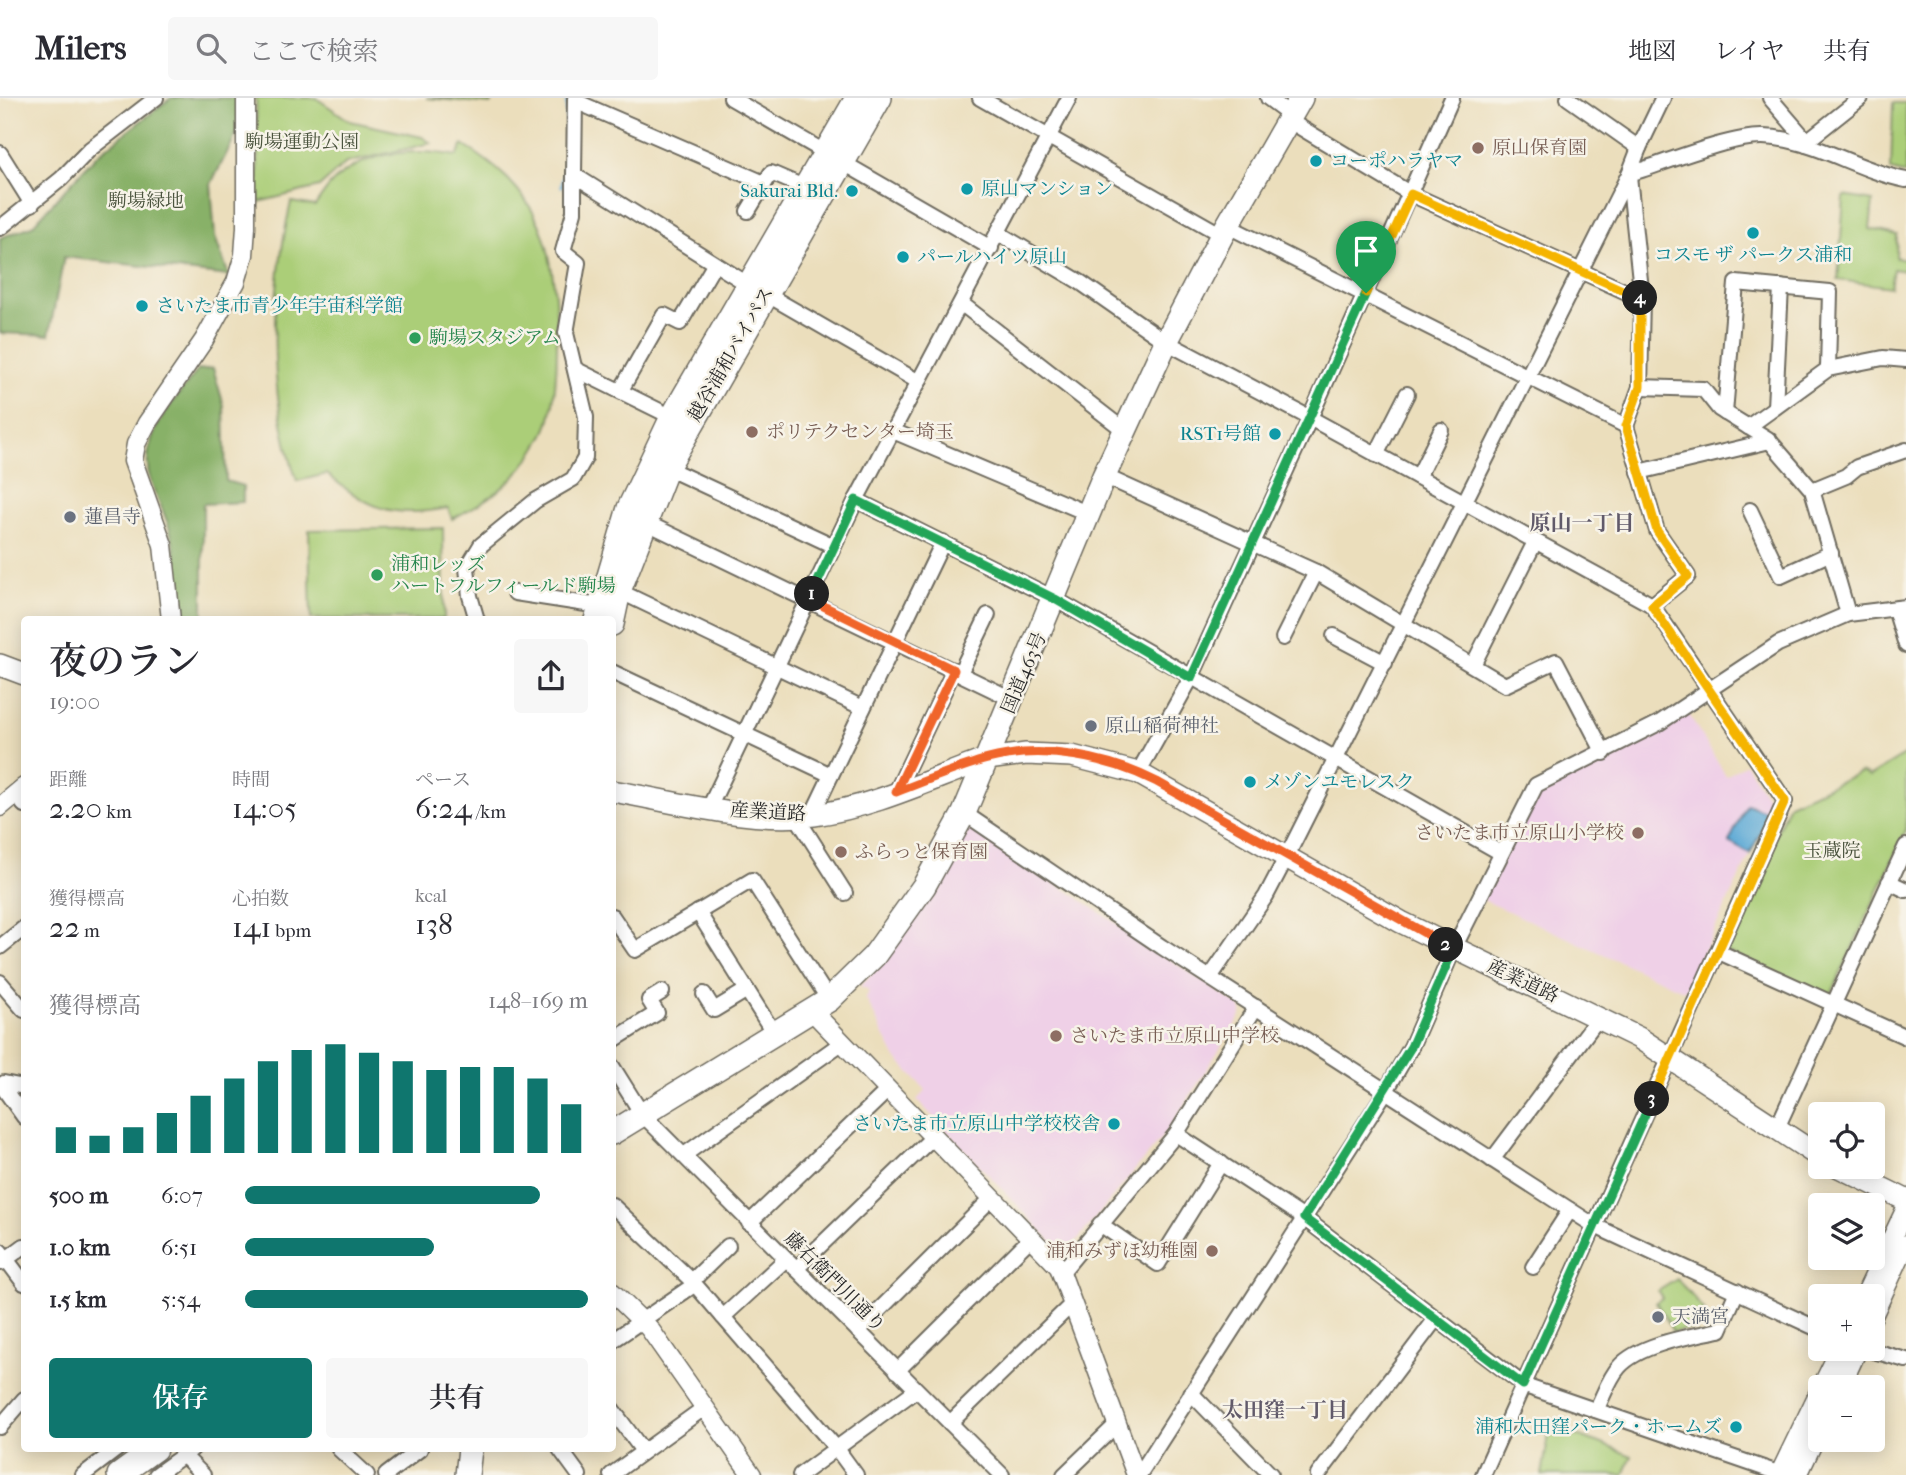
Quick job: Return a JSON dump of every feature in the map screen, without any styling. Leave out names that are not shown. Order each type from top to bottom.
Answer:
[{"type":"highway","name":"越谷浦和バイパス","points":[[604,616],[620,591],[667,468],[806,188],[834,159],[857,98]]},
{"type":"highway","name":"越谷浦和バイパス","points":[[603,616],[628,508],[672,417],[758,289],[834,159],[880,98]]},
{"type":"highway","name":"国道463号","points":[[616,1130],[821,1006],[874,956],[897,925],[949,843],[964,813],[1014,700],[1104,476],[1166,342],[1225,230],[1293,111]]},
{"type":"highway","points":[[120,1475],[151,1452]]},
{"type":"highway","points":[[467,1475],[470,1452]]},
{"type":"main road","points":[[0,665],[21,673]]},
{"type":"main road","name":"産業道路","points":[[616,792],[709,808],[804,815],[859,805],[987,759],[1026,754],[1072,755],[1138,773],[1454,948],[1599,1017],[1671,1057],[1808,1149]]},
{"type":"main road","points":[[1863,1179],[1906,1200]]},
{"type":"street","points":[[0,228],[32,204],[90,149],[156,98]]},
{"type":"street","points":[[171,616],[163,545],[132,461],[136,444],[147,423],[204,340],[236,282],[244,255],[246,227],[246,98]]},
{"type":"street","points":[[731,98],[990,248]]},
{"type":"street","points":[[980,98],[1225,230],[1366,293],[1626,426]]},
{"type":"street","points":[[709,808],[856,500],[1069,98]]},
{"type":"street","points":[[1268,98],[1293,111],[1411,194],[1481,229],[1581,270],[1642,299]]},
{"type":"street","points":[[1138,773],[1191,678],[1255,543],[1452,98]]},
{"type":"street","points":[[1568,98],[1639,148]]},
{"type":"street","points":[[1212,976],[1266,895],[1287,856],[1530,376],[1629,174],[1663,98]]},
{"type":"street","points":[[1806,143],[1861,98]]},
{"type":"street","points":[[476,616],[470,596],[467,568],[481,545],[535,501],[573,479],[585,458],[586,417],[566,333],[578,263],[563,251],[575,212],[575,99],[764,183]]},
{"type":"street","points":[[1772,99],[1806,143]]},
{"type":"street","points":[[1629,174],[1712,148],[1762,137],[1806,143],[1881,175],[1906,180]]},
{"type":"street","points":[[0,153],[32,204]]},
{"type":"street","points":[[748,211],[771,173],[806,188]]},
{"type":"street","points":[[1629,174],[1642,299],[1640,387],[1626,426],[1657,531],[1688,576],[1652,606]]},
{"type":"street","points":[[574,175],[714,265],[919,382]]},
{"type":"street","points":[[998,233],[1080,282],[1166,342],[1466,502],[1652,606],[1713,691],[1785,801],[1483,1475]]},
{"type":"street","points":[[621,390],[664,315],[680,323],[714,265]]},
{"type":"street","points":[[1725,413],[1736,283],[1830,292],[1828,369]]},
{"type":"street","points":[[1775,407],[1781,288]]},
{"type":"street","points":[[962,304],[1124,430]]},
{"type":"street","points":[[1748,427],[1828,369],[1883,358],[1906,360]]},
{"type":"street","points":[[575,369],[672,417]]},
{"type":"street","points":[[1640,387],[1703,389],[1725,413],[1770,441],[1812,491],[1849,614]]},
{"type":"street","points":[[1376,454],[1407,394]]},
{"type":"street","points":[[893,430],[1089,514]]},
{"type":"street","points":[[1418,477],[1441,430]]},
{"type":"street","points":[[1639,472],[1770,441]]},
{"type":"street","points":[[1812,491],[1846,476],[1857,467],[1906,450]]},
{"type":"street","points":[[667,468],[834,546]]},
{"type":"street","points":[[1104,476],[1316,572],[1505,685],[1556,661],[1604,753]]},
{"type":"street","points":[[856,500],[1055,599],[1335,761],[1501,853]]},
{"type":"street","points":[[1750,510],[1780,576],[1831,553]]},
{"type":"street","points":[[645,522],[1014,700]]},
{"type":"street","points":[[845,893],[804,815],[831,775],[943,542]]},
{"type":"street","points":[[1473,665],[1535,542]]},
{"type":"street","points":[[1283,638],[1316,572]]},
{"type":"street","points":[[620,591],[778,664],[863,708]]},
{"type":"street","points":[[515,593],[599,616]]},
{"type":"street","points":[[1138,1475],[1386,1091],[1411,1047],[1454,948],[1536,785],[1604,753],[1713,691],[1777,644],[1849,614],[1900,608],[1906,645]]},
{"type":"street","points":[[896,792],[988,615]]},
{"type":"street","points":[[1334,636],[1385,663]]},
{"type":"street","points":[[616,674],[831,775]]},
{"type":"street","points":[[0,807],[21,796]]},
{"type":"street","points":[[964,813],[1162,947],[1212,976],[1595,1226],[1808,1324]]},
{"type":"street","points":[[1777,1128],[1836,1006],[1906,846]]},
{"type":"street","points":[[616,922],[635,950],[752,880],[843,1042],[1031,1238],[1061,1273],[1138,1475]]},
{"type":"street","points":[[1889,882],[1906,890]]},
{"type":"street","points":[[698,912],[775,1035]]},
{"type":"street","points":[[0,947],[21,930]]},
{"type":"street","points":[[1719,952],[1906,1037]]},
{"type":"street","points":[[0,982],[21,1006]]},
{"type":"street","points":[[704,994],[714,1010],[747,990]]},
{"type":"street","points":[[616,1039],[657,1013],[649,1000],[662,992]]},
{"type":"street","points":[[1061,1273],[1176,1134],[1256,1007]]},
{"type":"street","points":[[1492,1160],[1599,1017]]},
{"type":"street","points":[[684,1155],[843,1042]]},
{"type":"street","name":"藤右衛門川通り","points":[[616,1072],[642,1114],[1002,1475]]},
{"type":"street","points":[[21,1086],[5,1083],[4,1089],[21,1113]]},
{"type":"street","points":[[749,1223],[888,1090]]},
{"type":"street","points":[[1176,1134],[1304,1218],[1523,1385],[1785,1475]]},
{"type":"street","points":[[723,1317],[791,1264],[933,1137]]},
{"type":"street","points":[[1100,1224],[1158,1264],[1221,1163]]},
{"type":"street","points":[[858,1331],[992,1198]]},
{"type":"street","points":[[1870,1284],[1906,1208]]},
{"type":"street","points":[[616,1209],[692,1281],[837,1448],[856,1475]]},
{"type":"street","points":[[1533,1267],[1570,1210]]},
{"type":"street","points":[[897,1371],[1031,1238]]},
{"type":"street","points":[[1885,1290],[1906,1244]]},
{"type":"street","points":[[616,1338],[691,1287],[692,1281],[729,1246]]},
{"type":"street","points":[[21,1248],[2,1258],[21,1280]]},
{"type":"street","points":[[1596,1410],[1619,1367],[1636,1354],[1674,1340],[1720,1331],[1737,1291]]},
{"type":"street","points":[[616,1296],[642,1321],[752,1475]]},
{"type":"street","points":[[950,1423],[1072,1304]]},
{"type":"street","points":[[1318,1475],[1435,1320]]},
{"type":"street","points":[[1885,1354],[1906,1360]]},
{"type":"street","points":[[800,1475],[916,1390]]},
{"type":"street","points":[[1191,1393],[1272,1475]]},
{"type":"street","points":[[0,1427],[21,1402]]},
{"type":"street","points":[[611,1475],[704,1408]]},
{"type":"street","points":[[616,1414],[643,1451]]},
{"type":"street","points":[[1785,1475],[1808,1420]]},
{"type":"street","points":[[1064,1475],[1117,1424]]},
{"type":"street","points":[[1785,1475],[1808,1444]]},
{"type":"street","points":[[82,1475],[113,1452]]},
{"type":"street","points":[[156,1475],[188,1452],[203,1475]]},
{"type":"street","points":[[342,1452],[367,1475]]},
{"type":"street","points":[[386,1475],[416,1452]]},
{"type":"street","points":[[562,1452],[579,1475]]},
{"type":"shaded area","name":"さいたま市立原山小学校","points":[[1685,708],[1726,776],[1746,764],[1773,807],[1685,991],[1481,899],[1546,778]]},
{"type":"shaded area","name":"さいたま市立原山中学校","points":[[971,826],[1241,1007],[1241,1015],[1171,1126],[1069,1250],[1061,1251],[917,1100],[926,1090],[895,1057],[866,999],[869,990],[860,986],[888,958]]},
{"type":"green space","name":"駒場緑地","points":[[171,98],[236,98],[239,129],[211,184],[215,237],[229,276],[64,257],[49,335],[0,333],[0,238],[32,226],[97,155]]},
{"type":"green space","name":"駒場運動公園","points":[[256,98],[316,98],[350,121],[422,137],[431,143],[346,163],[319,187],[259,202]]},
{"type":"green space","points":[[426,98],[493,98],[491,104]]},
{"type":"green space","points":[[1893,103],[1906,103],[1906,174],[1891,170]]},
{"type":"green space","name":"駒場スタジアム","points":[[463,145],[487,161],[517,188],[539,224],[546,244],[555,293],[557,348],[554,398],[544,435],[511,480],[484,501],[452,519],[448,508],[411,512],[383,508],[356,496],[327,474],[297,481],[280,412],[274,342],[279,272],[291,202],[315,206],[335,180],[362,162],[410,152],[457,156]]},
{"type":"green space","points":[[1844,196],[1873,201],[1870,229],[1897,235],[1896,257],[1906,259],[1906,271],[1893,269],[1890,287],[1838,280]]},
{"type":"green space","points":[[213,368],[224,406],[226,481],[243,486],[243,502],[203,504],[203,616],[181,616],[174,544],[150,479],[149,448],[161,420],[198,370]]},
{"type":"green space","name":"浦和レッズ ハートフルフィールド駒場","points":[[443,528],[444,616],[311,616],[309,530]]},
{"type":"green space","name":"玉蔵院","points":[[1906,754],[1906,830],[1830,997],[1725,951],[1789,804],[1861,772],[1870,776]]},
{"type":"green space","points":[[1677,1279],[1705,1311],[1691,1319],[1696,1328],[1673,1332],[1656,1302],[1662,1298],[1658,1291]]},
{"type":"green space","points":[[1549,1434],[1581,1436],[1632,1456],[1624,1475],[1542,1475]]},
{"type":"water","points":[[1747,804],[1770,813],[1750,854],[1729,842]]},
{"type":"waterway","points":[[562,186],[567,158],[567,98]]},
{"type":"place","name":"原山保育園","points":[[1478,148]]},
{"type":"place","name":"コーポハラヤマ","points":[[1316,161]]},
{"type":"place","name":"原山マンション","points":[[967,189]]},
{"type":"place","name":"Sakurai Bld.","points":[[852,191]]},
{"type":"place","name":"コスモ ザ パークス浦和","points":[[1753,233]]},
{"type":"place","name":"パールハイツ原山","points":[[903,257]]},
{"type":"place","name":"さいたま市青少年宇宙科学館","points":[[142,306]]},
{"type":"place","name":"駒場スタジアム","points":[[415,338]]},
{"type":"place","name":"ポリテクセンター埼玉","points":[[752,432]]},
{"type":"place","name":"RST1号館","points":[[1275,434]]},
{"type":"place","name":"蓮昌寺","points":[[70,517]]},
{"type":"place","name":"浦和レッズ ハートフルフィールド駒場","points":[[377,575]]},
{"type":"place","name":"原山稲荷神社","points":[[1091,726]]},
{"type":"place","name":"メゾンユモレスク","points":[[1250,782]]},
{"type":"place","name":"さいたま市立原山小学校","points":[[1638,833]]},
{"type":"place","name":"ふらっと保育園","points":[[841,852]]},
{"type":"place","name":"さいたま市立原山中学校","points":[[1056,1036]]},
{"type":"place","name":"さいたま市立原山中学校校舎","points":[[1114,1124]]},
{"type":"place","name":"浦和みずほ幼稚園","points":[[1212,1251]]},
{"type":"place","name":"天満宮","points":[[1658,1317]]},
{"type":"place","name":"浦和太田窪パーク・ホームズ","points":[[1736,1427]]},
{"type":"district","name":"原山一丁目","points":[[1582,523]]},
{"type":"district","name":"太田窪一丁目","points":[[1285,1410]]},
{"type":"route","points":[[1411,194],[1481,229],[1581,270],[1642,299],[1640,387],[1626,426],[1657,531],[1688,576],[1652,606],[1713,691],[1785,801],[1523,1385],[1304,1218],[1386,1091],[1411,1047],[1454,948],[1401,922],[1157,782],[1107,763],[1072,755],[1007,755],[987,759],[896,792],[954,670],[809,599],[856,500],[1055,599],[1191,678],[1255,543],[1366,293],[1411,194]]}]
